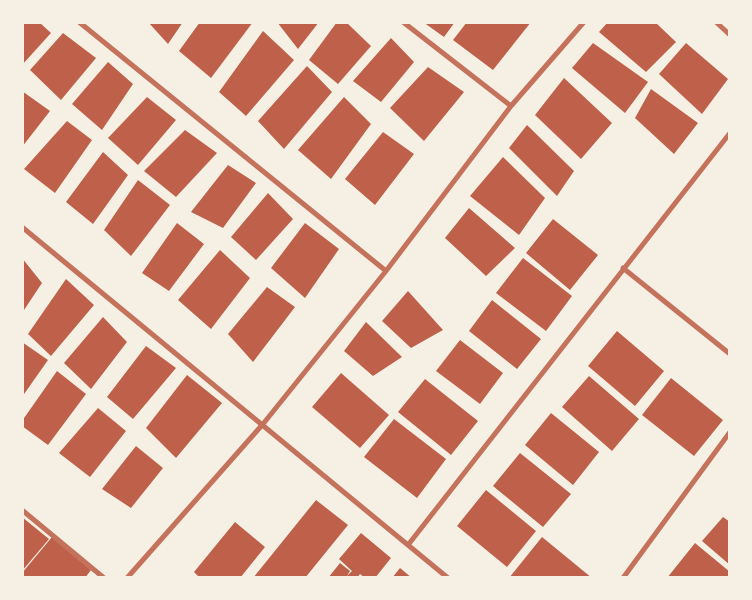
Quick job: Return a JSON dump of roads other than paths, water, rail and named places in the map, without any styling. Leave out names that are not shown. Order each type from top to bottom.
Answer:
[{"type":"street","points":[[79,22],[386,271]]},
{"type":"street","points":[[403,22],[510,106]]},
{"type":"street","points":[[127,578],[263,424],[386,271],[510,106],[584,22]]},
{"type":"street","points":[[716,22],[730,35]]},
{"type":"street","points":[[408,545],[730,133]]},
{"type":"street","points":[[22,227],[448,578]]},
{"type":"street","points":[[623,268],[730,354]]},
{"type":"street","points":[[623,578],[730,432]]},
{"type":"street","points":[[22,510],[104,578]]}]
